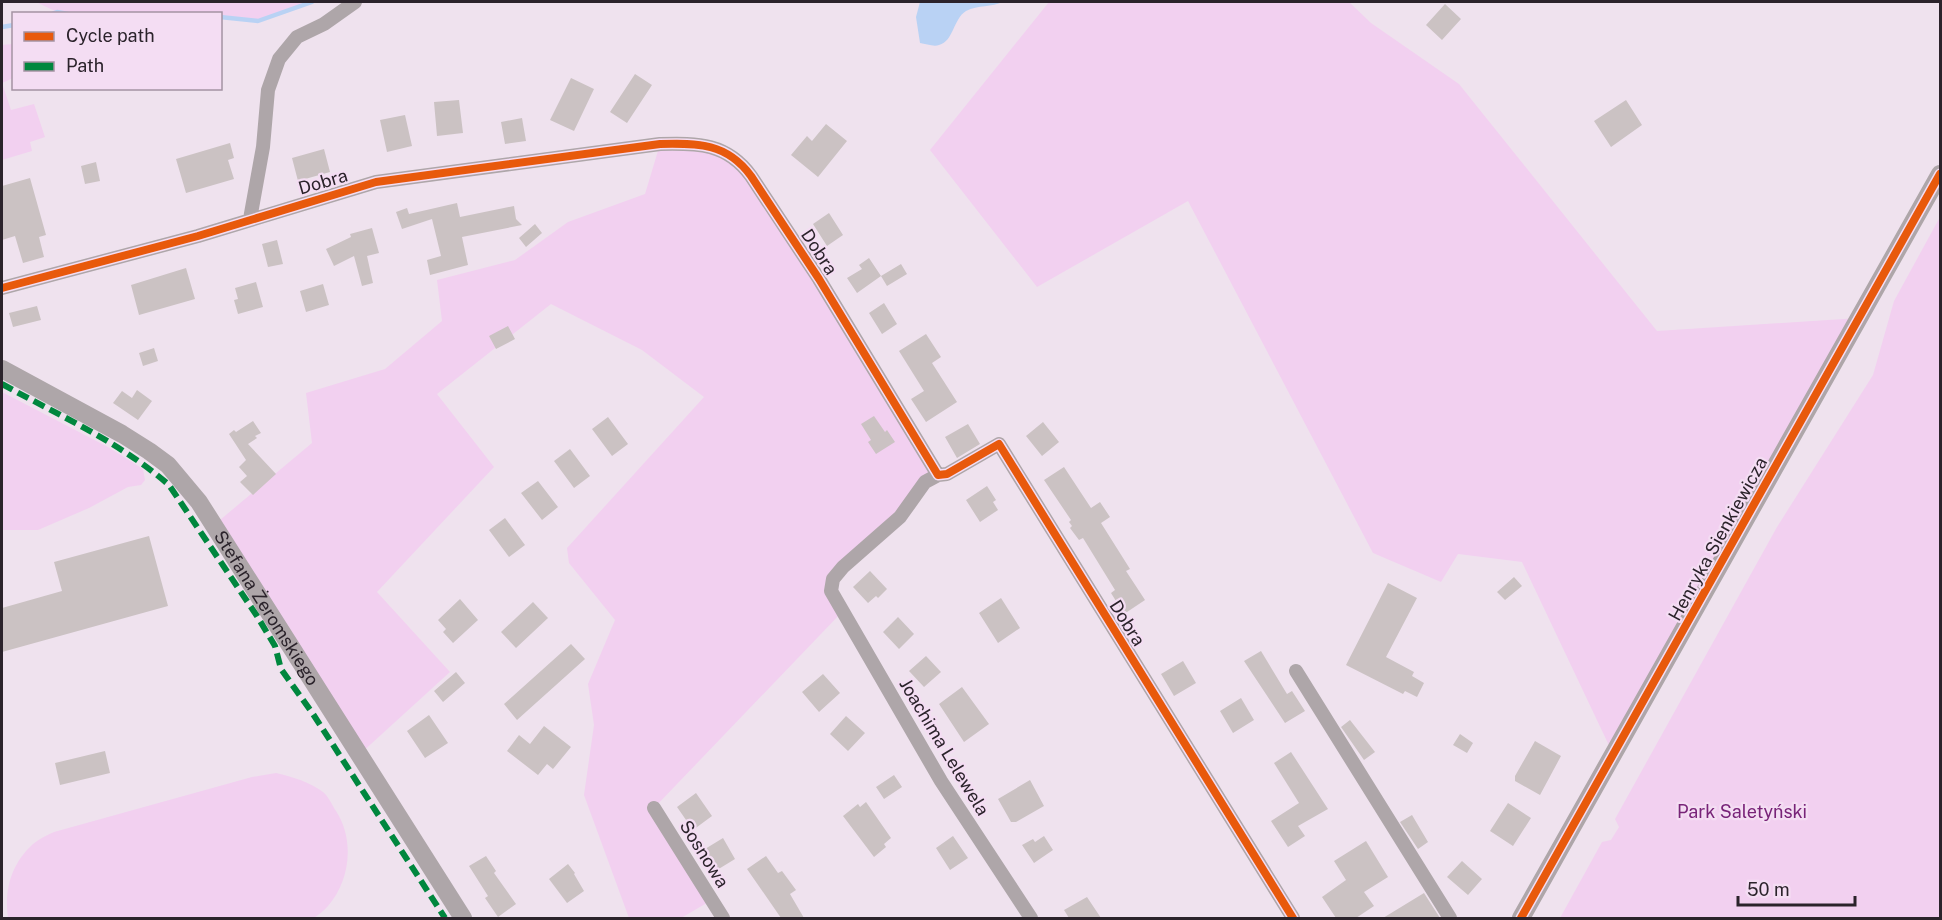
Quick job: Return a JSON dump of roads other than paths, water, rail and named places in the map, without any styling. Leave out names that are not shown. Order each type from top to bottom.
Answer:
[{"type":"main road","name":"Henryka Sienkiewicza","points":[[1521,918],[1941,174]]},
{"type":"main road","name":"Stefana Żeromskiego","points":[[2,369],[122,434],[168,465],[179,477],[199,502],[463,918]]},
{"type":"street","points":[[250,219],[264,147],[268,90],[279,58],[297,37],[324,24],[355,2]]},
{"type":"street","name":"Dobra","points":[[2,288],[187,239],[376,182],[660,144],[698,144],[729,154],[742,164],[751,176],[819,279],[938,475]]},
{"type":"street","name":"Dobra","points":[[831,591],[833,579],[843,567],[900,517],[925,482],[938,475],[947,474],[999,444],[1293,918]]},
{"type":"street","name":"Joachima Lelewela","points":[[831,591],[940,781],[1031,918]]},
{"type":"street","points":[[1296,671],[1450,918]]},
{"type":"street","name":"Sosnowa","points":[[654,808],[723,918]]},
{"type":"water","points":[[920,2],[1003,2],[966,11],[958,19],[948,39],[935,46],[920,43],[916,17]]},
{"type":"waterway","points":[[222,17],[258,21],[312,2]]},
{"type":"waterway","points":[[2,27],[12,25]]},
{"type":"park label","name":"Park Saletyński","points":[[1742,812]]}]
